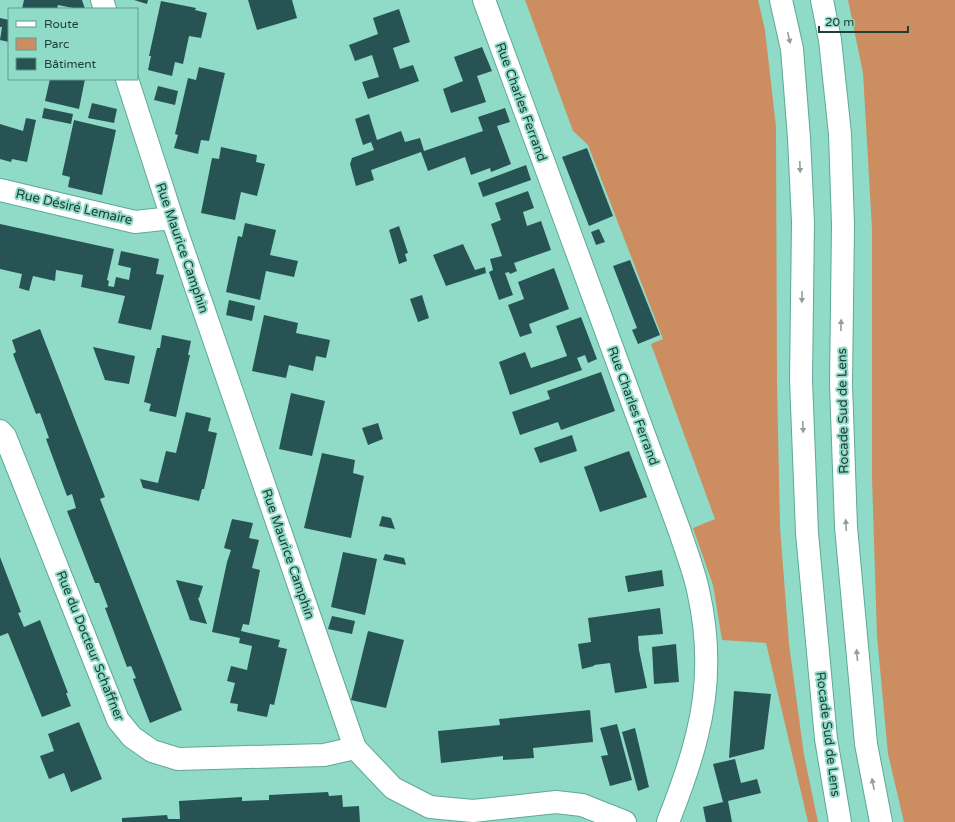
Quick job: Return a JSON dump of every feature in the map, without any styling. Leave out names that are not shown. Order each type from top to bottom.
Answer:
[{"type":"main road","name":"Rue Charles Ferrand","points":[[484,0],[677,525],[698,590],[706,643],[705,688],[698,735],[687,772],[668,822]]},
{"type":"main road","name":"Rocade Sud de Lens","points":[[781,0],[792,48],[799,138],[803,222],[801,380],[807,533],[826,739],[840,822]]},
{"type":"main road","name":"Rocade Sud de Lens","points":[[822,0],[830,40],[840,134],[843,225],[841,384],[846,526],[866,744],[881,822]]},
{"type":"main road","name":"Rue Maurice Camphin","points":[[127,80],[172,218],[355,748],[393,788],[430,807],[473,811],[556,802],[582,805],[625,822]]},
{"type":"main road","name":"Rue Désiré Lemaire","points":[[0,190],[135,222],[172,218]]},
{"type":"main road","name":"Rue du Docteur Schaffner","points":[[0,431],[6,436],[118,720],[132,737],[152,751],[178,759],[324,755],[355,748]]},
{"type":"green space","points":[[525,0],[758,0],[765,30],[776,127],[777,383],[780,527],[789,644],[804,755],[818,822],[808,822],[766,643],[722,640],[713,585],[693,528],[715,519],[651,344],[663,339],[588,145],[573,131]]},
{"type":"green space","points":[[848,0],[955,0],[955,822],[904,822],[888,754],[877,636],[872,478],[872,229],[863,73]]},
{"type":"building","points":[[24,0],[82,0],[85,8],[73,8],[58,5],[57,8],[22,8]]},
{"type":"building","points":[[134,0],[148,0],[147,4]]},
{"type":"building","points":[[248,0],[292,0],[297,18],[257,30]]},
{"type":"building","points":[[161,1],[196,8],[195,10],[207,13],[201,38],[189,36],[183,64],[175,62],[172,76],[148,70],[151,56],[149,56]]},
{"type":"building","points":[[399,9],[410,42],[393,48],[400,69],[413,65],[419,81],[368,99],[362,82],[379,77],[372,55],[355,61],[349,45],[378,34],[373,18]]},
{"type":"building","points":[[0,18],[8,20],[8,42],[0,40],[2,27],[0,27]]},
{"type":"building","points":[[482,47],[492,71],[477,76],[486,102],[451,113],[443,89],[463,81],[454,57]]},
{"type":"building","points":[[199,67],[225,73],[209,141],[201,140],[198,154],[174,148],[178,135],[175,134],[188,78],[196,80]]},
{"type":"building","points":[[50,80],[85,80],[79,109],[45,101]]},
{"type":"building","points":[[158,86],[178,91],[175,105],[154,100]]},
{"type":"building","points":[[92,103],[117,109],[114,123],[88,118]]},
{"type":"building","points":[[44,108],[73,114],[71,124],[42,118]]},
{"type":"building","points":[[505,108],[510,122],[497,126],[511,164],[491,172],[490,168],[471,175],[465,157],[428,171],[421,152],[371,170],[374,180],[356,186],[350,164],[352,158],[374,150],[371,142],[363,145],[355,119],[369,114],[377,140],[401,131],[405,142],[420,138],[424,151],[483,131],[478,117]]},
{"type":"building","points":[[26,118],[36,120],[27,162],[12,159],[11,162],[0,159],[0,124],[23,131]]},
{"type":"building","points":[[74,120],[116,130],[102,195],[68,187],[70,177],[62,175]]},
{"type":"building","points":[[221,147],[257,155],[256,162],[265,164],[257,196],[241,192],[235,220],[201,213],[212,158],[219,159]]},
{"type":"building","points":[[587,148],[613,216],[589,226],[562,157]]},
{"type":"building","points":[[526,165],[531,180],[483,197],[478,183]]},
{"type":"building","points":[[528,191],[534,208],[523,212],[527,226],[541,221],[551,250],[514,263],[517,271],[510,274],[509,272],[505,273],[513,295],[499,300],[489,272],[493,270],[490,259],[502,256],[491,224],[501,220],[495,203]]},
{"type":"building","points":[[245,223],[276,230],[270,255],[298,261],[294,277],[266,271],[260,300],[226,292],[238,236],[242,237]]},
{"type":"building","points":[[0,224],[114,249],[107,280],[109,281],[108,286],[114,287],[116,277],[129,280],[131,268],[118,265],[121,251],[159,259],[156,274],[164,275],[151,330],[118,323],[125,296],[81,287],[83,275],[56,270],[55,281],[33,276],[29,291],[19,288],[22,274],[0,269]]},
{"type":"building","points":[[399,226],[408,253],[405,254],[407,261],[399,264],[389,230]]},
{"type":"building","points":[[599,229],[605,242],[596,245],[591,232]]},
{"type":"building","points":[[463,244],[475,270],[485,267],[486,273],[446,286],[433,255]]},
{"type":"building","points":[[630,260],[660,335],[638,344],[632,330],[637,328],[613,266]]},
{"type":"building","points":[[554,268],[569,309],[529,324],[532,333],[520,337],[508,305],[524,299],[518,282]]},
{"type":"building","points":[[422,295],[429,318],[418,322],[410,299]]},
{"type":"building","points":[[229,300],[255,306],[252,321],[226,315]]},
{"type":"building","points":[[264,315],[298,323],[296,333],[330,340],[326,358],[316,356],[313,371],[289,365],[286,378],[252,371]]},
{"type":"building","points":[[581,317],[597,359],[588,363],[585,355],[577,358],[582,370],[510,395],[499,362],[525,352],[531,368],[567,356],[556,326]]},
{"type":"building","points":[[40,329],[105,497],[100,499],[182,710],[150,723],[133,679],[136,678],[131,666],[127,667],[105,608],[108,607],[99,583],[95,583],[67,511],[76,508],[72,494],[67,496],[46,439],[49,438],[40,413],[36,414],[13,354],[16,352],[12,340]]},
{"type":"building","points":[[162,335],[191,341],[188,355],[190,355],[176,417],[149,411],[151,404],[144,402],[157,348],[160,348]]},
{"type":"building","points":[[93,347],[135,356],[129,384],[105,380]]},
{"type":"building","points":[[601,372],[615,411],[561,430],[558,422],[520,435],[512,412],[550,399],[547,391]]},
{"type":"building","points":[[291,393],[325,401],[312,456],[279,449]]},
{"type":"building","points":[[186,412],[211,418],[208,431],[217,433],[204,489],[202,489],[199,501],[143,488],[140,479],[158,483],[166,451],[176,453]]},
{"type":"building","points":[[378,423],[383,439],[368,445],[362,428]]},
{"type":"building","points":[[572,435],[577,451],[540,463],[534,448]]},
{"type":"building","points":[[629,451],[647,497],[600,512],[584,467]]},
{"type":"building","points":[[322,453],[355,460],[353,473],[364,476],[351,538],[304,528]]},
{"type":"building","points":[[382,516],[391,518],[395,529],[379,526]]},
{"type":"building","points":[[232,519],[253,523],[249,538],[259,540],[252,568],[260,570],[249,625],[243,624],[241,631],[280,640],[278,647],[287,649],[274,705],[270,704],[267,717],[237,711],[238,704],[230,703],[235,683],[227,681],[231,666],[247,670],[252,646],[239,643],[240,638],[212,632],[231,550],[224,548]]},
{"type":"building","points":[[343,552],[377,559],[365,615],[331,607]]},
{"type":"building","points":[[385,554],[404,558],[406,565],[383,560]]},
{"type":"building","points":[[0,557],[21,612],[18,613],[24,627],[40,620],[68,693],[66,693],[71,706],[42,717],[8,633],[0,636]]},
{"type":"building","points":[[662,570],[664,586],[628,592],[625,576]]},
{"type":"building","points":[[176,580],[203,586],[198,598],[207,624],[190,620]]},
{"type":"building","points":[[660,608],[663,634],[638,636],[639,650],[647,688],[615,693],[610,663],[594,665],[582,669],[578,644],[591,642],[588,618]]},
{"type":"building","points":[[332,616],[355,621],[352,634],[328,629]]},
{"type":"building","points":[[368,631],[404,640],[386,708],[351,700]]},
{"type":"building","points":[[676,644],[679,682],[654,684],[652,647]]},
{"type":"building","points":[[734,691],[771,694],[764,749],[729,758]]},
{"type":"building","points":[[590,710],[593,742],[533,748],[534,758],[503,760],[503,756],[441,763],[438,731],[500,725],[499,719]]},
{"type":"building","points":[[79,722],[102,779],[71,792],[64,773],[49,779],[40,756],[54,751],[48,734]]},
{"type":"building","points":[[617,724],[632,780],[610,786],[601,756],[608,755],[600,728]]},
{"type":"building","points":[[635,728],[649,787],[638,791],[622,732]]},
{"type":"building","points":[[735,759],[741,783],[757,779],[761,793],[728,801],[732,822],[706,822],[703,807],[723,802],[713,764]]},
{"type":"building","points":[[328,792],[329,796],[342,795],[343,807],[359,806],[360,822],[122,822],[122,818],[167,815],[168,819],[180,819],[179,801],[242,797],[242,801],[269,800],[269,795]]}]
